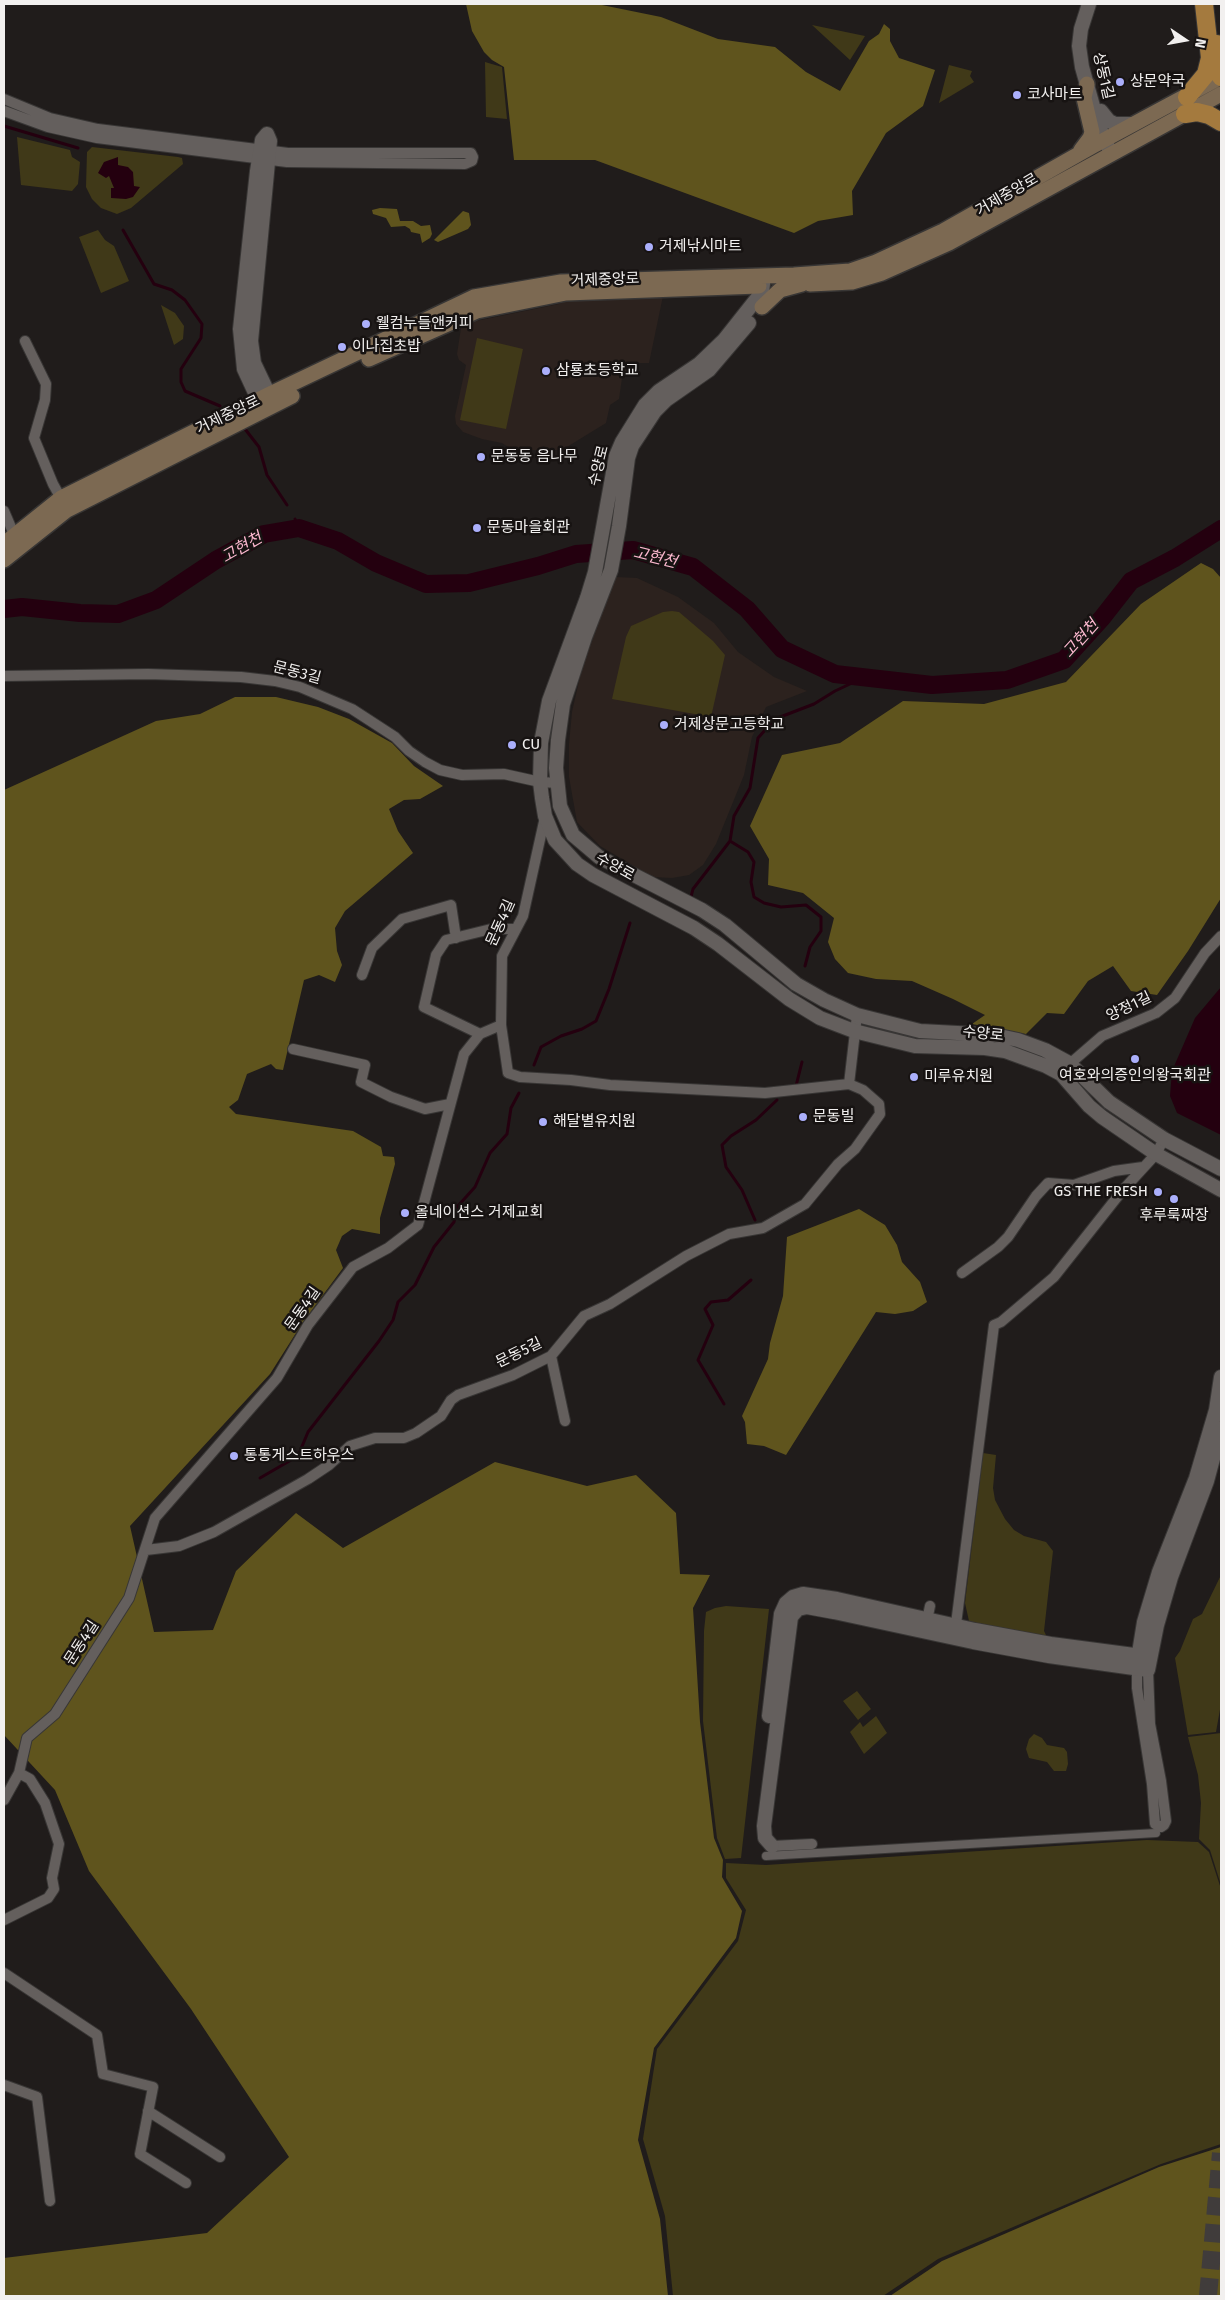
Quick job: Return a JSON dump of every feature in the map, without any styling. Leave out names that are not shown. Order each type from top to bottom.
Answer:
[{"type":"highway","points":[[1204,4],[1210,58],[1206,74],[1186,105],[1221,122]]},
{"type":"highway","points":[[1212,4],[1221,77]]},
{"type":"main road","name":"거제중앙로","points":[[64,504],[266,403],[477,311],[566,293],[740,287],[768,280],[802,284],[852,282],[882,273],[949,243],[1114,152],[1186,105],[1221,77]]},
{"type":"main road","points":[[1078,154],[1090,138],[1092,132],[1084,98],[1087,84]]},
{"type":"main road","name":"거제중앙로","points":[[4,560],[13,542],[64,504],[239,410],[266,403],[299,381],[474,298],[561,282],[768,280],[850,271],[876,262],[943,231],[1078,154],[1137,123],[1221,94]]},
{"type":"main road","points":[[758,305],[780,290],[802,284]]},
{"type":"street","name":"상동1길","points":[[1090,4],[1081,29],[1079,46],[1087,84],[1114,152]]},
{"type":"street","name":"상동1길","points":[[1095,4],[1086,31],[1085,48],[1087,64],[1107,138]]},
{"type":"street","points":[[4,99],[50,118],[98,129],[264,154],[287,162],[464,164],[472,161],[473,158],[471,153],[288,152],[264,154],[97,138],[48,127],[4,111]]},
{"type":"street","points":[[1101,111],[1109,121],[1115,124],[1122,126],[1137,123]]},
{"type":"street","points":[[264,154],[251,341],[256,383],[266,403]]},
{"type":"street","name":"수양로","points":[[768,280],[758,305],[712,367],[666,400],[646,423],[628,458],[611,570],[563,704],[558,740],[558,782],[560,806],[566,821],[573,835],[588,850],[725,925],[796,984],[824,1000],[857,1015],[920,1031],[995,1035],[1018,1040],[1045,1050],[1065,1069],[1102,1117],[1156,1154],[1221,1190]]},
{"type":"street","points":[[740,287],[753,294],[758,305]]},
{"type":"street","name":"수양로","points":[[758,305],[699,364],[659,391],[645,405],[622,442],[616,456],[603,531],[587,598],[549,701],[541,743],[540,782],[545,816],[555,840],[577,864],[694,928],[718,944],[789,999],[820,1018],[854,1031],[915,1046],[985,1048],[1005,1051],[1065,1069]]},
{"type":"street","points":[[25,341],[46,384],[45,400],[34,438],[64,504]]},
{"type":"street","points":[[256,383],[278,387],[299,381]]},
{"type":"street","points":[[239,410],[249,400],[256,383]]},
{"type":"street","points":[[4,511],[13,542]]},
{"type":"street","name":"문동3길","points":[[4,676],[148,674],[242,677],[275,681],[300,687],[352,709],[395,737],[409,751],[440,770],[462,775],[504,774],[540,782],[558,782]]},
{"type":"street","name":"문동4길","points":[[4,1800],[19,1772],[27,1738],[55,1714],[129,1598],[155,1518],[277,1378],[308,1325],[353,1267],[388,1248],[418,1225],[464,1054],[480,1034],[501,1025],[502,956],[523,916],[545,816]]},
{"type":"street","points":[[362,975],[372,948],[402,919],[451,905],[456,938]]},
{"type":"street","points":[[480,1034],[424,1007],[436,954],[446,940],[491,929],[516,929]]},
{"type":"street","name":"양정1길","points":[[1065,1069],[1102,1036],[1156,1013],[1175,998],[1205,953],[1221,936]]},
{"type":"street","points":[[501,1025],[508,1073],[610,1086],[765,1093],[849,1084],[857,1015]]},
{"type":"street","points":[[293,1049],[365,1065],[361,1082],[391,1097],[424,1109],[450,1104]]},
{"type":"street","points":[[1065,1069],[1109,1102],[1164,1139],[1221,1169]]},
{"type":"street","name":"문동5길","points":[[146,1550],[179,1546],[214,1532],[308,1479],[329,1465],[350,1446],[376,1438],[404,1438],[416,1433],[441,1416],[451,1400],[458,1395],[513,1375],[551,1356],[584,1316],[610,1304],[686,1256],[729,1234],[764,1228],[805,1204],[838,1164],[855,1149],[880,1114],[879,1104],[863,1090],[849,1084]]},
{"type":"street","points":[[955,1632],[994,1325],[1001,1322],[1054,1277],[1092,1227],[1156,1154],[1164,1139]]},
{"type":"street","points":[[962,1273],[1003,1242],[1036,1196],[1048,1183],[1074,1185],[1114,1171],[1143,1167]]},
{"type":"street","points":[[551,1356],[565,1421]]},
{"type":"street","points":[[1114,1654],[1134,1645],[1142,1631],[1159,1572],[1196,1478],[1216,1410],[1221,1377]]},
{"type":"street","points":[[1142,1631],[1143,1663],[1150,1724],[1162,1781],[1166,1821],[1161,1827],[1155,1824],[1152,1784],[1137,1688],[1143,1663],[1171,1577],[1207,1481],[1221,1429]]},
{"type":"street","points":[[769,1851],[757,1839],[755,1826],[781,1614],[786,1603],[793,1597],[803,1594],[815,1595],[927,1619],[955,1632],[1049,1656],[1143,1663]]},
{"type":"street","points":[[955,1632],[1114,1654],[1143,1663]]},
{"type":"street","points":[[4,1920],[48,1898],[54,1889],[52,1878],[58,1844],[45,1803],[30,1779],[19,1772]]},
{"type":"street","points":[[769,1851],[1156,1834]]},
{"type":"street","points":[[769,1851],[812,1844]]},
{"type":"street","points":[[4,1973],[97,2034],[103,2074],[153,2087],[140,2154],[186,2183]]},
{"type":"street","points":[[4,2085],[37,2097],[50,2201]]},
{"type":"street","points":[[148,2112],[220,2157]]},
{"type":"shaded area","points":[[466,4],[597,4],[661,17],[718,39],[775,47],[806,72],[840,91],[869,41],[879,34],[884,24],[890,29],[890,41],[899,58],[935,70],[923,106],[886,133],[852,191],[853,215],[818,221],[794,233],[595,160],[514,160],[504,67],[492,60],[484,52],[472,31]]},
{"type":"shaded area","points":[[812,25],[865,36],[850,60]]},
{"type":"shaded area","points":[[485,62],[502,67],[507,119],[486,117]]},
{"type":"shaded area","points":[[949,65],[972,71],[970,76],[974,82],[939,103]]},
{"type":"shaded area","points":[[17,137],[70,150],[72,157],[80,162],[78,184],[72,191],[21,185]]},
{"type":"shaded area","points":[[92,147],[178,157],[182,158],[183,164],[131,208],[117,214],[101,208],[92,199],[86,187],[87,152]]},
{"type":"shaded area","points":[[118,157],[118,165],[128,167],[133,172],[134,186],[140,187],[133,197],[126,199],[111,198],[111,188],[114,188],[109,176],[106,178],[98,173],[104,162]]},
{"type":"shaded area","points":[[380,208],[397,209],[400,221],[413,221],[421,226],[430,225],[432,234],[430,238],[422,243],[420,234],[411,232],[405,226],[391,227],[386,218],[373,214],[372,210]]},
{"type":"shaded area","points":[[463,211],[469,213],[471,225],[468,229],[438,242],[434,240]]},
{"type":"shaded area","points":[[98,230],[105,240],[114,246],[129,281],[101,293],[79,237]]},
{"type":"shaded area","name":"삼룡초등학교","points":[[663,296],[649,363],[635,363],[622,378],[619,399],[610,405],[606,423],[562,450],[513,450],[502,443],[482,439],[463,432],[456,424],[455,416],[466,365],[459,360],[457,354],[461,328],[471,322],[559,304],[567,300]]},
{"type":"shaded area","points":[[161,305],[175,313],[184,326],[183,339],[174,345]]},
{"type":"shaded area","points":[[477,338],[523,349],[506,429],[460,420]]},
{"type":"shaded area","points":[[1201,563],[1213,569],[1221,578],[1221,898],[1188,951],[1157,995],[1131,991],[1113,966],[1088,981],[1064,1014],[1047,1013],[1026,1034],[972,1024],[985,1015],[912,981],[876,979],[848,973],[835,959],[828,942],[834,918],[803,893],[768,885],[769,859],[750,826],[782,755],[840,743],[903,701],[984,704],[1066,682],[1141,604]]},
{"type":"shaded area","name":"거제상문고등학교","points":[[615,577],[637,578],[678,597],[714,623],[738,652],[774,677],[807,691],[766,707],[752,737],[744,775],[716,844],[703,865],[689,875],[672,878],[653,877],[600,846],[577,822],[569,777],[569,744],[572,712],[582,668]]},
{"type":"shaded area","points":[[663,612],[679,612],[713,641],[725,655],[711,717],[612,699],[626,637],[631,626]]},
{"type":"shaded area","points":[[235,697],[276,697],[318,707],[349,719],[392,743],[414,766],[443,786],[420,799],[404,800],[389,809],[398,831],[413,853],[345,911],[335,928],[337,951],[342,965],[335,982],[319,975],[304,980],[283,1070],[276,1069],[271,1064],[247,1074],[238,1100],[229,1107],[236,1114],[353,1131],[381,1147],[383,1156],[394,1157],[395,1164],[380,1218],[380,1234],[352,1229],[342,1236],[336,1250],[343,1268],[303,1322],[270,1374],[130,1526],[154,1632],[213,1630],[236,1571],[296,1513],[343,1548],[495,1462],[587,1486],[636,1475],[676,1513],[680,1574],[710,1575],[693,1608],[700,1722],[714,1838],[723,1860],[722,1877],[742,1911],[736,1938],[654,2048],[638,2140],[660,2219],[668,2296],[4,2296],[4,2258],[207,2233],[289,2157],[191,2009],[89,1871],[55,1790],[4,1735],[4,790],[156,721],[200,714]]},
{"type":"shaded area","points":[[1221,987],[1221,1135],[1177,1113],[1170,1096],[1172,1071],[1195,1018]]},
{"type":"shaded area","points":[[859,1209],[885,1225],[897,1245],[902,1262],[920,1282],[927,1302],[913,1311],[895,1314],[876,1312],[786,1455],[764,1446],[747,1444],[745,1422],[742,1416],[768,1359],[770,1343],[783,1296],[787,1237]]},
{"type":"shaded area","points":[[983,1453],[996,1455],[993,1488],[995,1500],[1005,1519],[1014,1530],[1024,1536],[1046,1542],[1053,1551],[1044,1631],[1047,1637],[974,1626],[969,1621],[965,1603]]},
{"type":"shaded area","points":[[1221,1575],[1221,1704],[1216,1732],[1188,1735],[1175,1658],[1180,1651],[1193,1619],[1202,1614]]},
{"type":"shaded area","points":[[726,1606],[769,1609],[741,1858],[725,1859],[717,1838],[703,1721],[706,1612]]},
{"type":"shaded area","points":[[857,1691],[871,1709],[858,1720],[843,1701]]},
{"type":"shaded area","points":[[876,1716],[887,1733],[864,1754],[850,1732],[860,1722],[863,1727]]},
{"type":"shaded area","points":[[1221,1733],[1221,1885],[1210,1850],[1199,1839],[1201,1803],[1198,1775],[1188,1737]]},
{"type":"shaded area","points":[[1034,1734],[1042,1738],[1047,1745],[1064,1748],[1067,1752],[1068,1764],[1066,1771],[1054,1771],[1047,1762],[1029,1758],[1026,1749],[1029,1739]]},
{"type":"shaded area","points":[[1147,1840],[1198,1842],[1209,1852],[1221,1889],[1221,2144],[1161,2164],[938,2259],[883,2296],[673,2296],[665,2216],[643,2139],[657,2049],[738,1941],[746,1910],[726,1878],[726,1863],[766,1865]]},
{"type":"shaded area","points":[[1221,2147],[1221,2296],[890,2296],[942,2261],[1159,2167]]},
{"type":"waterway","points":[[4,126],[78,148]]},
{"type":"waterway","points":[[123,230],[154,284],[172,290],[185,300],[202,324],[201,338],[181,369],[181,382],[185,391],[220,406]]},
{"type":"waterway","points":[[245,429],[259,447],[267,475],[287,505]]},
{"type":"waterway","points":[[295,519],[299,528]]},
{"type":"waterway","name":"고현천","points":[[4,609],[22,607],[80,613],[118,614],[156,600],[216,560],[264,534],[299,528],[338,541],[376,563],[426,584],[469,583],[538,566],[576,554],[633,550],[693,567],[747,609],[782,649],[835,674],[932,685],[1007,680],[1064,660],[1102,618],[1131,581],[1175,558],[1221,529]]},
{"type":"waterway","points":[[691,897],[693,889],[730,841],[734,816],[750,788],[758,738],[775,719],[814,704],[835,691],[865,677]]},
{"type":"waterway","points":[[730,841],[748,852],[754,862],[751,882],[754,897],[764,903],[781,907],[806,905],[821,917],[821,931],[810,947],[805,966]]},
{"type":"waterway","points":[[534,1065],[541,1047],[596,1021],[609,989],[630,923]]},
{"type":"waterway","points":[[796,1086],[802,1062]]},
{"type":"waterway","points":[[260,1478],[298,1456],[308,1432],[379,1341],[393,1320],[398,1302],[415,1285],[434,1247],[454,1222],[457,1207],[475,1187],[490,1153],[507,1134],[511,1108],[519,1093]]},
{"type":"waterway","points":[[755,1220],[742,1190],[726,1167],[722,1145],[731,1136],[756,1120],[777,1100]]},
{"type":"waterway","points":[[724,1404],[698,1360],[713,1325],[705,1309],[711,1302],[728,1300],[751,1280]]},
{"type":"tunnel","points":[[1208,2296],[1221,2153]]},
{"type":"place","name":"상문약국","points":[[1120,82]]},
{"type":"place","name":"코사마트","points":[[1017,95]]},
{"type":"place","name":"거제낚시마트","points":[[649,247]]},
{"type":"place","name":"웰컴누들앤커피","points":[[366,324]]},
{"type":"place","name":"이나집초밥","points":[[342,347]]},
{"type":"place","name":"삼룡초등학교","points":[[546,371]]},
{"type":"place","name":"문동동 음나무","points":[[481,457]]},
{"type":"place","name":"문동마을회관","points":[[477,528]]},
{"type":"place","name":"거제상문고등학교","points":[[664,725]]},
{"type":"place","name":"CU","points":[[512,745]]},
{"type":"place","name":"여호와의증인의왕국회관","points":[[1135,1059]]},
{"type":"place","name":"미루유치원","points":[[914,1077]]},
{"type":"place","name":"문동빌","points":[[803,1117]]},
{"type":"place","name":"해달별유치원","points":[[543,1122]]},
{"type":"place","name":"GS THE FRESH","points":[[1158,1192]]},
{"type":"place","name":"후루룩짜장","points":[[1174,1199]]},
{"type":"place","name":"올네이션스 거제교회","points":[[405,1213]]},
{"type":"place","name":"통통게스트하우스","points":[[234,1456]]}]
